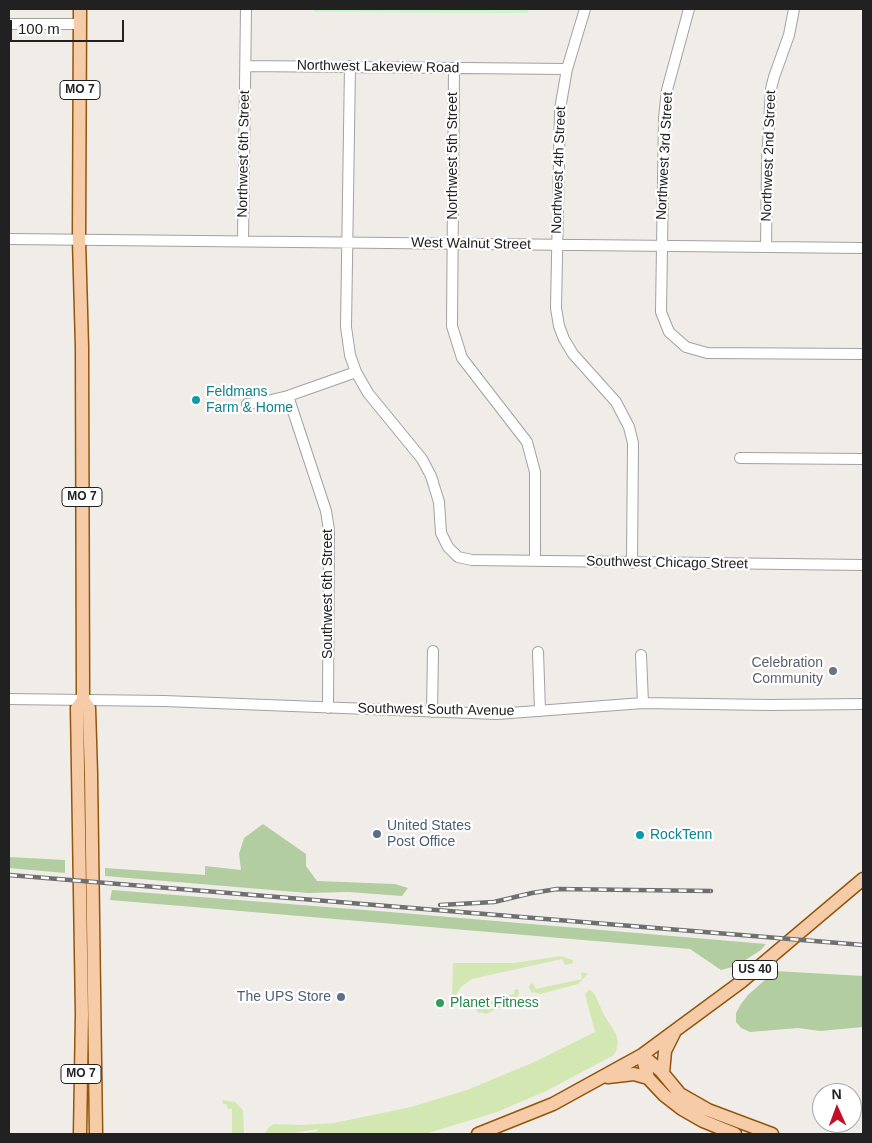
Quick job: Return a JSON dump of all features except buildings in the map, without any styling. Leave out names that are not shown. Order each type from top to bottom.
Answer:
[{"type":"main road","name":"MO 7","points":[[80,9],[79,240],[82,394],[83,700],[89,708],[97,1133]]},
{"type":"main road","name":"MO 7","points":[[80,1134],[82,1014],[77,708],[83,700]]},
{"type":"main road","name":"US 40","points":[[478,1134],[553,1104],[642,1054],[740,982],[863,879]]},
{"type":"main road","points":[[662,1073],[665,1051],[676,1030]]},
{"type":"main road","points":[[642,1054],[680,1094],[708,1110],[736,1130]]},
{"type":"main road","points":[[642,1054],[648,1078],[664,1095],[703,1122],[736,1130],[772,1134]]},
{"type":"main road","points":[[598,1079],[620,1074],[634,1074],[648,1078]]},
{"type":"main road","points":[[73,1134],[73,1088],[81,1084]]},
{"type":"street","points":[[246,9],[246,66]]},
{"type":"street","name":"Northwest 4th Street","points":[[585,9],[567,69],[558,127],[556,308],[564,340],[573,354],[616,402],[629,427],[632,443],[632,563]]},
{"type":"street","name":"Northwest 3rd Street","points":[[689,9],[665,104],[661,312],[669,332],[686,347],[707,353],[863,354]]},
{"type":"street","name":"Northwest 2nd Street","points":[[766,247],[767,161],[771,90],[789,35],[794,9]]},
{"type":"street","points":[[9,24],[80,24]]},
{"type":"street","name":"Northwest Lakeview Road","points":[[246,66],[567,69]]},
{"type":"street","name":"Northwest 6th Street","points":[[243,241],[246,66]]},
{"type":"street","points":[[247,404],[288,396],[356,372],[350,355],[346,326],[350,66]]},
{"type":"street","name":"Northwest 5th Street","points":[[454,68],[451,313],[456,342],[462,358],[527,442],[536,472],[535,560]]},
{"type":"street","name":"West Walnut Street","points":[[9,239],[863,248]]},
{"type":"street","name":"Southwest Chicago Street","points":[[356,372],[368,393],[422,459],[431,476],[439,502],[441,533],[448,547],[458,557],[472,560],[863,565]]},
{"type":"street","name":"Southwest 6th Street","points":[[288,396],[326,512],[329,530],[328,708]]},
{"type":"street","points":[[740,458],[863,459]]},
{"type":"street","points":[[432,712],[433,651]]},
{"type":"street","points":[[538,652],[540,711]]},
{"type":"street","points":[[641,655],[643,703]]},
{"type":"street","name":"Southwest South Avenue","points":[[9,699],[164,701],[497,714],[643,703],[863,704]]},
{"type":"green space","points":[[314,9],[528,9],[528,13],[314,12]]},
{"type":"green space","points":[[263,824],[306,854],[306,866],[317,881],[395,884],[408,888],[402,896],[348,892],[308,893],[105,876],[105,868],[205,875],[205,866],[241,870],[239,854],[244,838]]},
{"type":"green space","points":[[9,857],[65,860],[65,873],[9,868]]},
{"type":"green space","points":[[112,890],[766,944],[761,950],[736,966],[721,970],[690,949],[110,900]]},
{"type":"green space","points":[[561,956],[573,960],[573,963],[565,965],[562,959],[472,979],[461,987],[456,995],[455,1002],[452,1002],[453,963],[514,963]]},
{"type":"green space","points":[[775,971],[863,976],[863,1027],[820,1031],[798,1028],[750,1032],[741,1028],[736,1022],[736,1013],[741,1004],[748,995]]},
{"type":"green space","points":[[582,972],[588,974],[578,984],[540,994],[532,993],[529,987],[531,983],[536,989],[582,979]]},
{"type":"green space","points":[[518,989],[519,994],[515,1000],[486,1014],[481,1012],[480,1014],[472,1006],[474,998],[478,1002],[514,994],[514,990]]},
{"type":"green space","points":[[589,990],[595,995],[604,1015],[616,1034],[618,1043],[616,1051],[614,1055],[546,1091],[497,1112],[425,1134],[300,1134],[318,1131],[317,1129],[288,1134],[264,1134],[274,1124],[334,1123],[411,1107],[467,1090],[532,1063],[595,1032],[585,994]]},
{"type":"green space","points":[[222,1100],[235,1102],[243,1110],[244,1134],[232,1134],[232,1109],[228,1109]]},
{"type":"railway","points":[[9,875],[863,945]]},
{"type":"railway","points":[[440,905],[494,902],[557,889],[711,891]]},
{"type":"place","name":"Feldmans Farm & Home","points":[[196,400]]},
{"type":"place","name":"Celebration Community","points":[[833,671]]},
{"type":"place","name":"United States Post Office","points":[[377,834]]},
{"type":"place","name":"RockTenn","points":[[640,835]]},
{"type":"place","name":"The UPS Store","points":[[341,997]]},
{"type":"place","name":"Planet Fitness","points":[[440,1003]]}]
